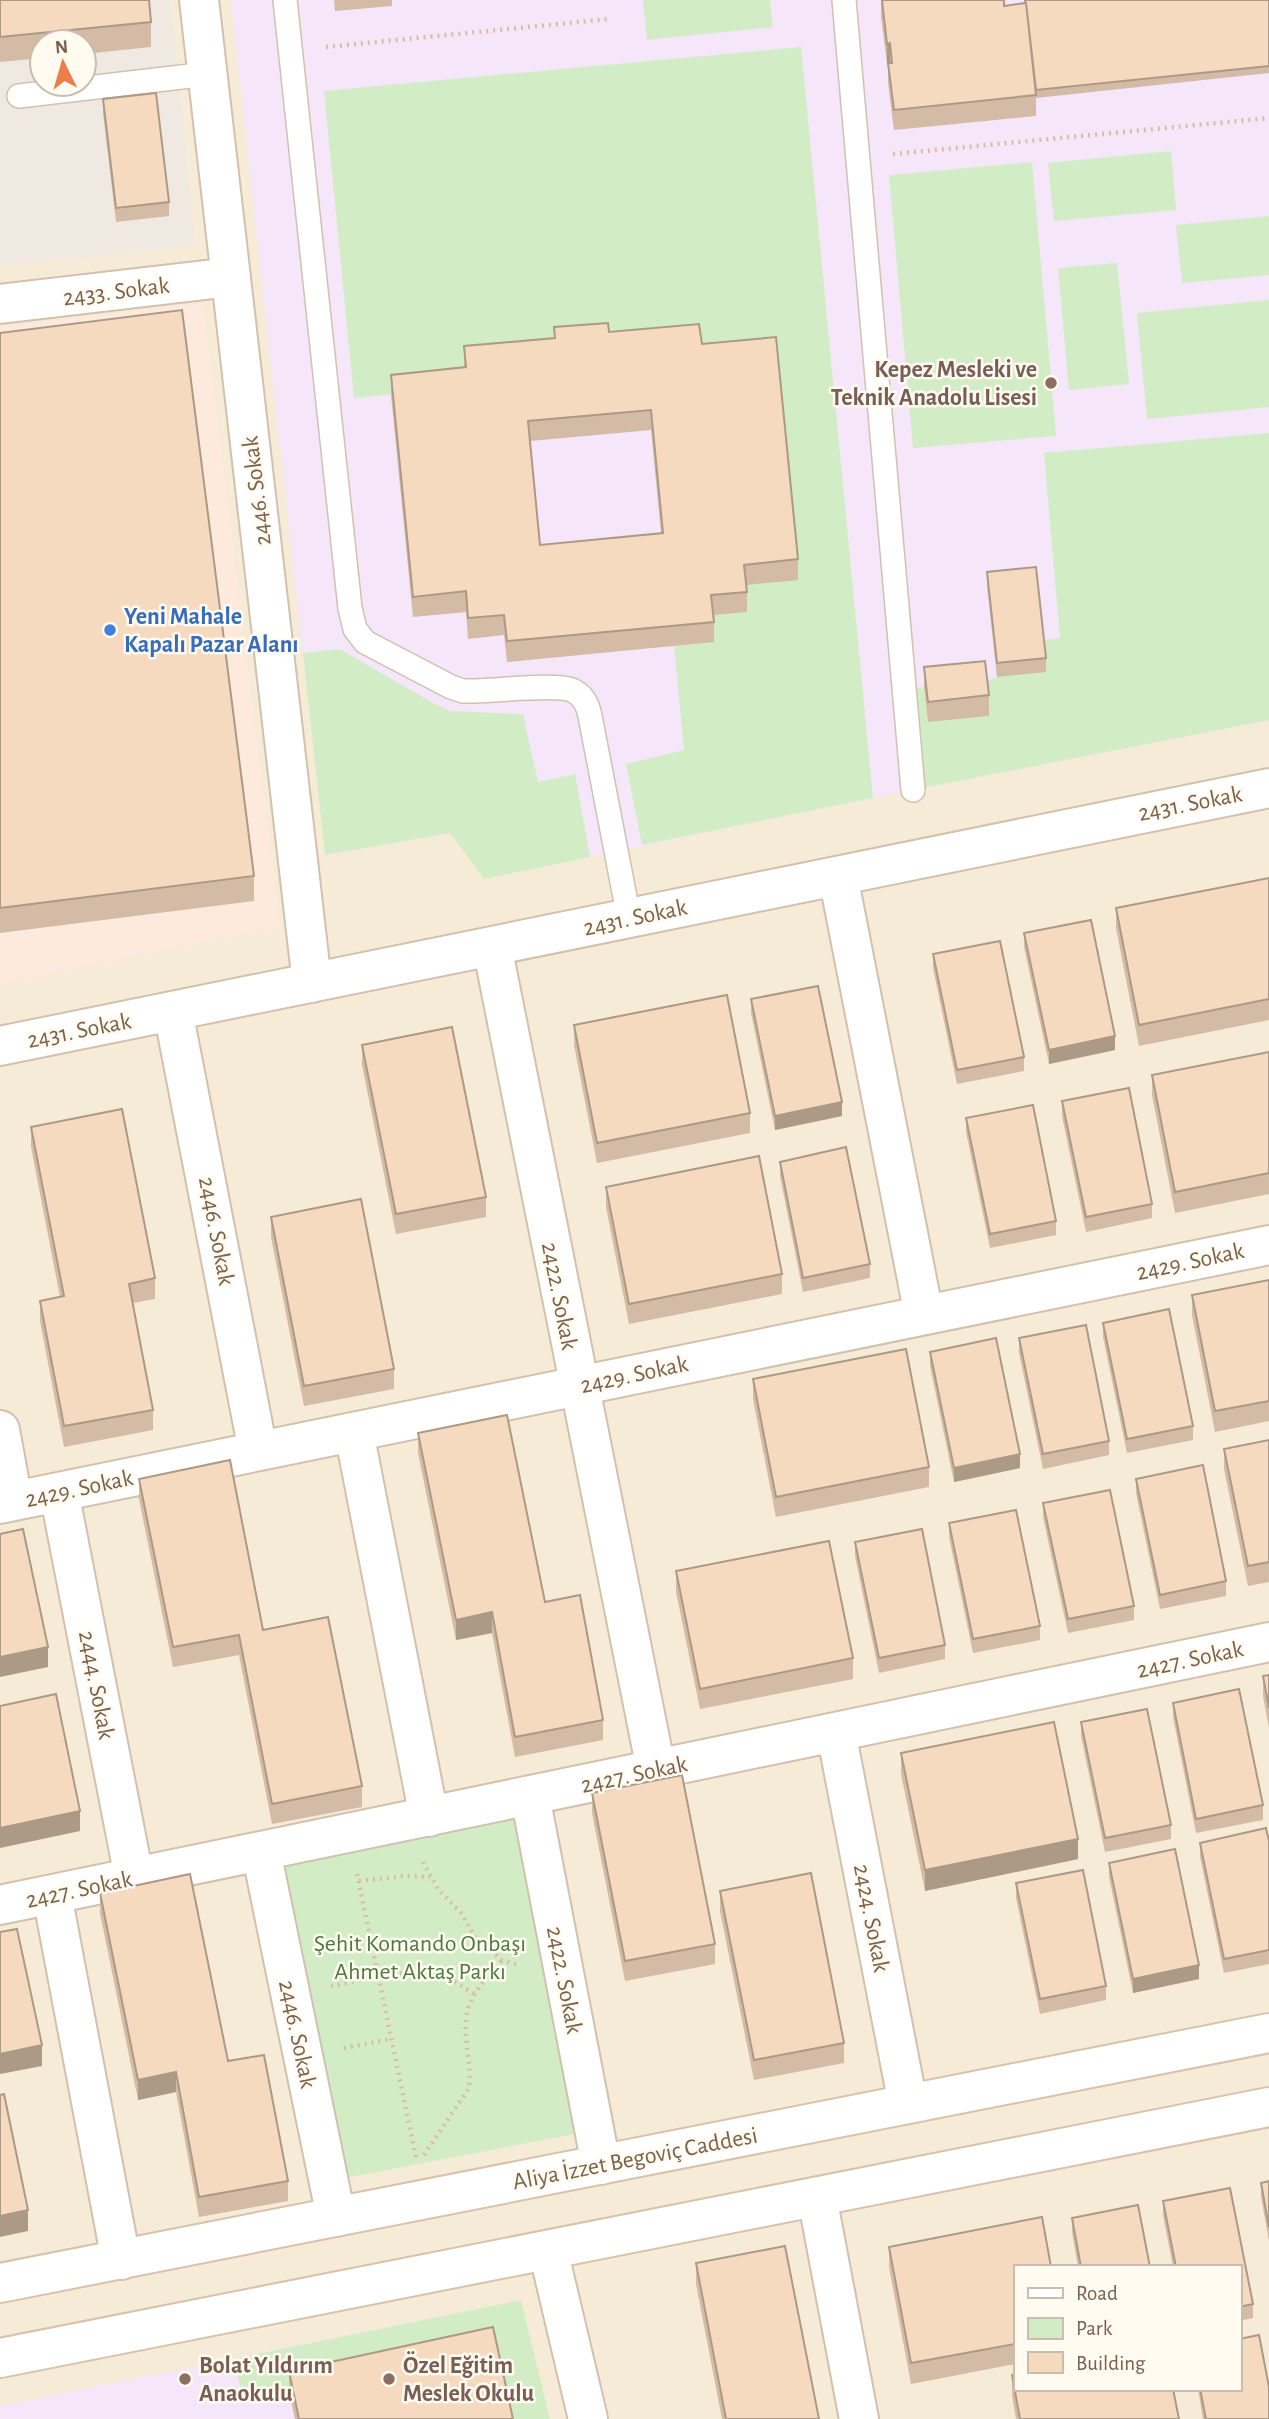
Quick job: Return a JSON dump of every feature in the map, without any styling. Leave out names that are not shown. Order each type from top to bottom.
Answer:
[{"type":"street","name":"2446. Sokak","points":[[199,0],[312,983]]},
{"type":"street","name":"2433. Sokak","points":[[0,304],[231,277]]},
{"type":"street","name":"2431. Sokak","points":[[0,1046],[1269,788]]},
{"type":"street","points":[[838,876],[924,1315]]},
{"type":"street","name":"2422. Sokak","points":[[492,946],[656,1769]]},
{"type":"street","name":"2446. Sokak","points":[[173,1011],[258,1451]]},
{"type":"street","name":"2429. Sokak","points":[[7,1503],[1269,1245]]},
{"type":"street","points":[[0,1430],[7,1503]]},
{"type":"street","points":[[354,1432],[419,1818]]},
{"type":"street","name":"2444. Sokak","points":[[59,1492],[134,1877]]},
{"type":"street","name":"2427. Sokak","points":[[0,1905],[1269,1642]]},
{"type":"street","name":"2424. Sokak","points":[[836,1732],[908,2104]]},
{"type":"street","name":"2422. Sokak","points":[[530,1796],[601,2165]]},
{"type":"street","name":"2446. Sokak","points":[[261,1851],[336,2217]]},
{"type":"street","points":[[52,1895],[121,2260]]},
{"type":"street","name":"Aliya İzzet Begoviç Caddesi","points":[[0,2283],[1269,2033]]},
{"type":"street","points":[[0,2358],[1269,2107]]},
{"type":"street","points":[[817,2197],[859,2419]]},
{"type":"street","points":[[548,2250],[588,2419]]},
{"type":"lane","points":[[285,0],[350,608],[355,629],[365,642],[463,691],[562,688],[580,695],[586,702],[590,716],[629,918]]},
{"type":"lane","points":[[844,0],[913,790]]},
{"type":"lane","points":[[19,96],[207,74]]},
{"type":"path","points":[[290,51],[609,19]]},
{"type":"path","points":[[858,158],[1269,118]]},
{"type":"path","points":[[419,1818],[421,1856],[430,1877],[461,1913],[475,1937],[502,1960],[566,1981]]},
{"type":"path","points":[[349,1833],[418,2164],[469,2088],[466,2022],[468,2007],[474,1994],[502,1960]]},
{"type":"path","points":[[359,1881],[405,1876],[430,1877]]},
{"type":"path","points":[[290,1994],[413,1973],[436,1975],[455,1981],[474,1994]]},
{"type":"shaded area","points":[[0,0],[1269,0],[1269,2419],[0,2419]]},
{"type":"shaded area","points":[[0,0],[170,0],[195,245],[0,266]]},
{"type":"shaded area","points":[[231,0],[1269,0],[1269,720],[873,798],[484,879],[450,833],[325,855]]},
{"type":"shaded area","name":"Yeni Mahale Kapalı Pazar Alanı","points":[[203,304],[280,927],[0,984],[0,328]]},
{"type":"shaded area","name":"Özel Eğitim Meslek Okulu","points":[[521,2300],[550,2419],[0,2419],[0,2406]]},
{"type":"green space","points":[[643,0],[770,0],[773,27],[647,40]]},
{"type":"green space","points":[[801,47],[873,798],[642,845],[626,764],[684,750],[674,645],[744,585],[798,579],[776,358],[354,398],[324,91]]},
{"type":"green space","points":[[1171,151],[1176,210],[1054,221],[1048,163]]},
{"type":"green space","points":[[1032,162],[1056,436],[913,448],[889,175]]},
{"type":"green space","points":[[1269,216],[1269,275],[1182,283],[1176,225]]},
{"type":"green space","points":[[1117,263],[1129,384],[1069,390],[1058,268]]},
{"type":"green space","points":[[1269,300],[1269,407],[1147,419],[1137,313]]},
{"type":"green space","points":[[1269,433],[1269,720],[913,790],[905,689],[924,687],[928,722],[989,716],[985,681],[997,677],[1042,640],[1060,638],[1044,453]]},
{"type":"green space","points":[[340,649],[450,711],[523,714],[538,782],[575,774],[590,857],[484,879],[450,833],[325,855],[303,653]]},
{"type":"green space","name":"Şehit Komando Onbaşı Ahmet Aktaş Parkı","points":[[516,1811],[580,2133],[340,2179],[275,1859]]},
{"type":"green space","points":[[521,2300],[550,2419],[509,2419],[493,2347],[244,2400],[233,2359]]},
{"type":"building","points":[[0,0],[149,0],[151,22],[91,28],[28,28],[28,34],[0,37]]},
{"type":"building","points":[[882,0],[1004,0],[1004,6],[1026,3],[1036,95],[894,110],[888,63],[892,63],[890,43],[887,44]]},
{"type":"building","points":[[1025,0],[1269,0],[1269,66],[1036,90]]},
{"type":"building","points":[[156,93],[169,202],[116,208],[103,99]]},
{"type":"building","name":"Yeni Mahale Kapalı Pazar Alanı","points":[[182,310],[254,876],[0,908],[0,333]]},
{"type":"building","points":[[608,323],[609,332],[699,324],[702,344],[776,337],[798,559],[744,565],[747,592],[711,595],[714,622],[507,641],[504,615],[468,618],[466,591],[413,597],[391,375],[466,367],[464,346],[555,338],[554,327]],"holes":[[[651,410],[663,533],[540,545],[528,421]]]},
{"type":"building","points":[[1036,567],[1046,658],[997,663],[987,572]]},
{"type":"building","points":[[985,661],[989,695],[928,702],[924,667]]},
{"type":"building","points":[[1269,878],[1269,999],[1139,1025],[1116,908]]},
{"type":"building","points":[[1091,920],[1115,1036],[1049,1050],[1024,933]]},
{"type":"building","points":[[1000,941],[1024,1057],[957,1070],[933,954]]},
{"type":"building","points":[[818,986],[842,1102],[775,1116],[751,999]]},
{"type":"building","points":[[727,995],[750,1113],[597,1143],[574,1025]]},
{"type":"building","points":[[452,1027],[486,1197],[396,1214],[362,1045]]},
{"type":"building","points":[[1269,1052],[1269,1173],[1175,1192],[1152,1075]]},
{"type":"building","points":[[1129,1088],[1152,1204],[1086,1217],[1062,1101]]},
{"type":"building","points":[[1033,1105],[1056,1221],[990,1234],[966,1118]]},
{"type":"building","points":[[122,1109],[155,1278],[129,1284],[153,1410],[64,1426],[40,1301],[64,1296],[31,1127]]},
{"type":"building","points":[[846,1147],[870,1264],[803,1278],[780,1162]]},
{"type":"building","points":[[759,1156],[782,1274],[629,1304],[606,1187]]},
{"type":"building","points":[[361,1199],[394,1369],[304,1386],[271,1217]]},
{"type":"building","points":[[1269,1280],[1269,1401],[1215,1411],[1192,1295]]},
{"type":"building","points":[[1169,1309],[1193,1426],[1127,1439],[1103,1323]]},
{"type":"building","points":[[1086,1325],[1109,1441],[1043,1454],[1019,1338]]},
{"type":"building","points":[[996,1338],[1020,1454],[954,1468],[930,1352]]},
{"type":"building","points":[[906,1349],[929,1467],[776,1497],[753,1379]]},
{"type":"building","points":[[507,1415],[545,1602],[580,1595],[603,1720],[515,1737],[492,1612],[456,1620],[418,1433]]},
{"type":"building","points":[[1269,1440],[1269,1562],[1248,1566],[1224,1449]]},
{"type":"building","points":[[230,1460],[263,1630],[328,1617],[362,1786],[272,1804],[239,1635],[173,1647],[139,1479]]},
{"type":"building","points":[[1203,1465],[1226,1581],[1160,1595],[1136,1479]]},
{"type":"building","points":[[1110,1490],[1134,1606],[1068,1619],[1043,1503]]},
{"type":"building","points":[[1016,1510],[1040,1626],[973,1639],[949,1523]]},
{"type":"building","points":[[23,1529],[48,1647],[0,1657],[0,1534]]},
{"type":"building","points":[[922,1529],[945,1645],[879,1658],[855,1542]]},
{"type":"building","points":[[829,1541],[853,1658],[700,1689],[676,1571]]},
{"type":"building","points":[[1269,1675],[1269,1708],[1263,1676]]},
{"type":"building","points":[[1239,1689],[1263,1805],[1196,1819],[1173,1703]]},
{"type":"building","points":[[56,1694],[80,1811],[0,1828],[0,1706]]},
{"type":"building","points":[[1147,1709],[1171,1825],[1105,1838],[1081,1722]]},
{"type":"building","points":[[1054,1722],[1078,1839],[925,1870],[901,1753]]},
{"type":"building","points":[[682,1775],[715,1944],[625,1961],[592,1793]]},
{"type":"building","points":[[1266,1828],[1269,1841],[1269,1950],[1224,1959],[1200,1843]]},
{"type":"building","points":[[1175,1849],[1199,1965],[1133,1979],[1109,1863]]},
{"type":"building","points":[[1083,1870],[1106,1986],[1040,1999],[1016,1883]]},
{"type":"building","points":[[811,1873],[844,2043],[754,2060],[720,1891]]},
{"type":"building","points":[[190,1874],[228,2061],[264,2055],[288,2181],[199,2197],[176,2072],[138,2080],[100,1893]]},
{"type":"building","points":[[17,1929],[42,2045],[0,2054],[0,1932]]},
{"type":"building","points":[[4,2094],[28,2210],[0,2216],[0,2095]]},
{"type":"building","points":[[1269,2181],[1269,2227],[1261,2183]]},
{"type":"building","points":[[1230,2188],[1253,2304],[1241,2307],[1241,2265],[1176,2265],[1163,2201]]},
{"type":"building","points":[[1138,2205],[1150,2265],[1081,2265],[1072,2218]]},
{"type":"building","points":[[1042,2217],[1051,2265],[1014,2265],[1014,2344],[911,2363],[889,2247]]},
{"type":"building","points":[[785,2246],[819,2419],[726,2419],[696,2263]]},
{"type":"building","points":[[493,2327],[513,2419],[299,2419],[289,2371]]},
{"type":"building","points":[[1259,2335],[1269,2387],[1269,2419],[1206,2419],[1200,2391],[1241,2391],[1241,2339]]},
{"type":"building","points":[[1015,2391],[1173,2391],[1179,2419],[1020,2419]]},
{"type":"place","name":"Kepez Mesleki ve Teknik Anadolu Lisesi","points":[[1051,383]]},
{"type":"place","name":"Yeni Mahale Kapalı Pazar Alanı","points":[[110,630]]},
{"type":"place","name":"Bolat Yıldırım Anaokulu","points":[[185,2379]]},
{"type":"place","name":"Özel Eğitim Meslek Okulu","points":[[389,2379]]}]
